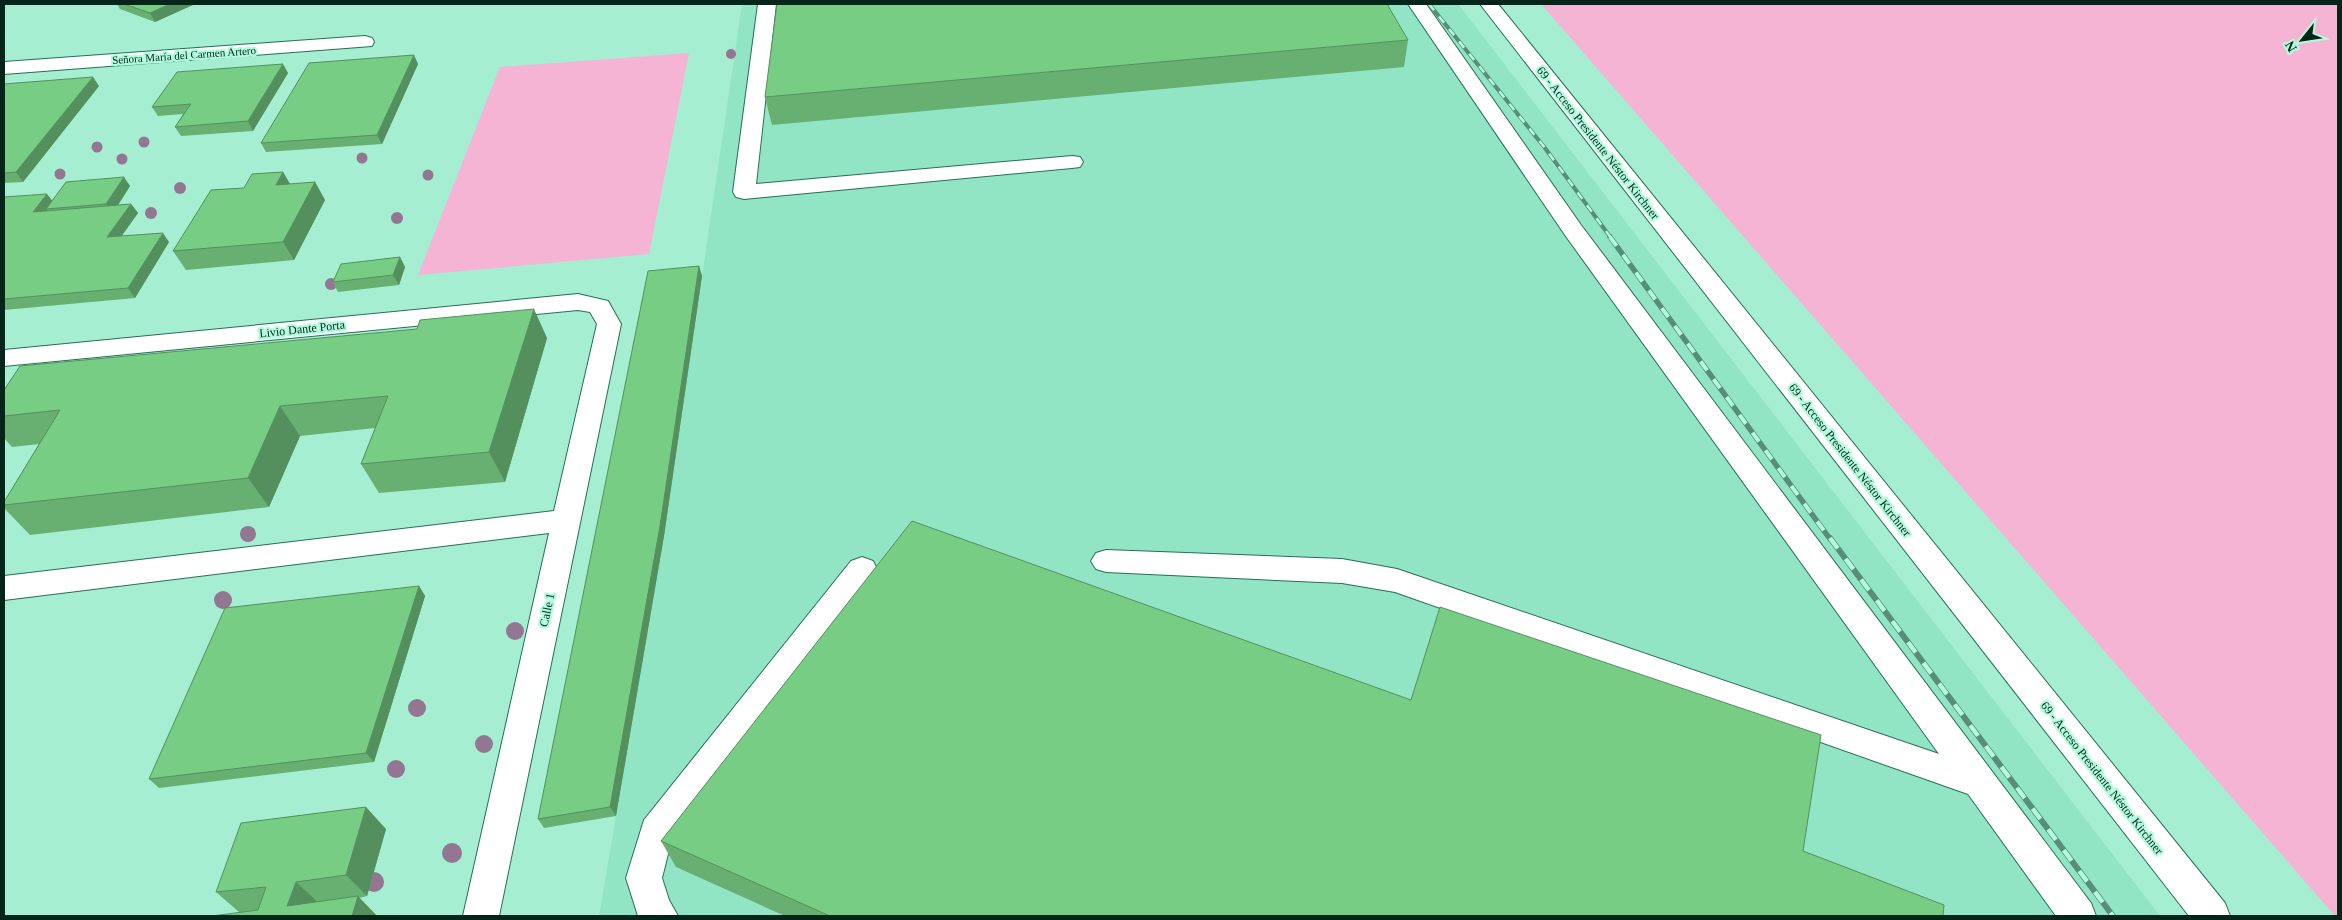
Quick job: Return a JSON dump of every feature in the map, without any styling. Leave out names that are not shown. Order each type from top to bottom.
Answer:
[{"type":"street","points":[[767,4],[744,192],[1072,162]]},
{"type":"street","points":[[1417,4],[1573,230],[2078,916]]},
{"type":"street","name":"69 - Acceso Presidente Néstor Kirchner","points":[[1489,4],[2212,916]]},
{"type":"street","name":"Señora María del Carmen Artero","points":[[4,68],[365,42],[354,62]]},
{"type":"street","points":[[243,70],[256,50]]},
{"type":"street","name":"Livio Dante Porta","points":[[4,358],[578,302],[599,306]]},
{"type":"street","name":"Calle 1","points":[[481,916],[609,324],[599,306]]},
{"type":"street","points":[[4,588],[566,520]]},
{"type":"street","points":[[1106,560],[1342,572],[1398,581],[1982,784]]},
{"type":"street","points":[[660,916],[654,910],[644,878],[656,831],[862,569]]},
{"type":"shaded area","points":[[742,4],[1458,4],[2160,916],[599,916],[664,536]]},
{"type":"shaded area","points":[[1541,4],[2338,4],[2338,916],[2335,916]]},
{"type":"shaded area","points":[[689,53],[649,254],[418,275],[500,67]]},
{"type":"building","points":[[124,4],[170,4],[150,13]]},
{"type":"building","points":[[777,4],[1387,4],[1408,40],[765,97]]},
{"type":"building","points":[[414,55],[377,135],[261,143],[309,63]]},
{"type":"building","points":[[283,64],[248,121],[175,127],[191,104],[152,107],[177,72]]},
{"type":"building","points":[[93,77],[16,172],[4,173],[4,84]]},
{"type":"building","points":[[283,172],[276,185],[315,182],[283,242],[173,251],[211,190],[244,188],[252,174]]},
{"type":"building","points":[[124,177],[106,204],[46,209],[66,182]]},
{"type":"building","points":[[47,194],[33,212],[131,204],[107,237],[163,233],[128,288],[4,299],[4,197]]},
{"type":"building","points":[[400,257],[393,275],[333,282],[341,264]]},
{"type":"building","points":[[699,266],[660,526],[610,807],[538,819],[648,271]]},
{"type":"building","points":[[534,309],[489,452],[361,464],[388,396],[280,406],[248,478],[4,505],[4,502],[60,410],[4,416],[4,390],[20,366],[417,329],[420,320]]},
{"type":"building","points":[[912,521],[1411,700],[1440,607],[1821,735],[1803,851],[1944,905],[1943,916],[830,916],[661,841]]},
{"type":"building","points":[[419,586],[366,753],[149,779],[225,608]]},
{"type":"building","points":[[366,807],[346,875],[296,882],[287,906],[358,896],[352,916],[212,916],[258,910],[266,887],[216,892],[241,823]]},
{"type":"railway","points":[[1429,4],[1545,148],[1611,238]]},
{"type":"railway","points":[[1610,237],[1830,539]]},
{"type":"railway","points":[[1830,538],[2113,916]]}]
